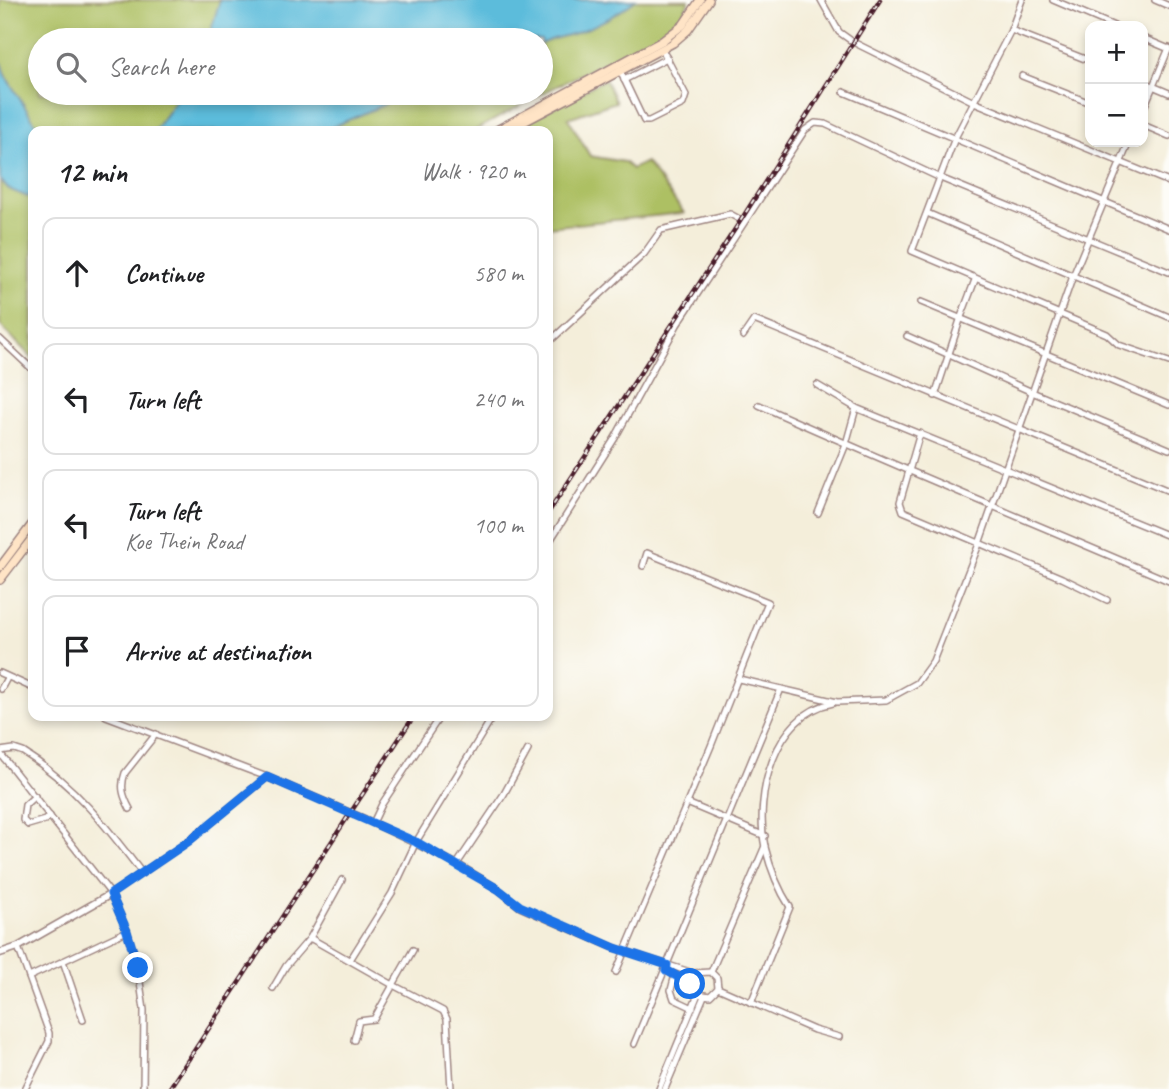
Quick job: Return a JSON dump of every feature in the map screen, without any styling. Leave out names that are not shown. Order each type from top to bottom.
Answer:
[{"type":"main road","points":[[553,100],[669,37],[683,24],[700,0]]},
{"type":"main road","points":[[516,126],[680,38],[709,0]]},
{"type":"main road","points":[[504,126],[543,105]]},
{"type":"main road","points":[[0,567],[28,530]]},
{"type":"main road","points":[[0,580],[28,544]]},
{"type":"street","points":[[700,0],[702,12]]},
{"type":"street","points":[[821,0],[839,32],[853,42],[974,102],[1169,182]]},
{"type":"street","points":[[1022,0],[1010,30],[955,138],[912,251],[1107,334],[1119,345],[1169,362]]},
{"type":"street","points":[[1053,0],[1102,21]]},
{"type":"street","points":[[1156,0],[1169,6]]},
{"type":"street","points":[[1010,30],[1085,59]]},
{"type":"street","points":[[1148,40],[1169,49],[1148,98]]},
{"type":"street","points":[[620,71],[644,121],[683,104],[686,95],[662,49]]},
{"type":"street","points":[[624,80],[667,58]]},
{"type":"street","points":[[1022,76],[1085,101]]},
{"type":"street","points":[[1148,84],[1169,93]]},
{"type":"street","points":[[844,92],[1169,229]]},
{"type":"street","points":[[553,536],[638,399],[677,325],[805,130],[815,123],[825,124],[938,177],[1169,272]]},
{"type":"street","points":[[1148,127],[1169,136]]},
{"type":"street","points":[[751,1003],[790,907],[782,895],[765,845],[763,804],[776,751],[786,734],[806,715],[824,705],[837,702],[886,700],[917,684],[933,661],[979,544],[1073,276],[1127,147]]},
{"type":"street","points":[[927,213],[1169,317]]},
{"type":"street","points":[[553,338],[644,254],[662,230],[730,215],[741,220]]},
{"type":"street","points":[[935,396],[975,280]]},
{"type":"street","points":[[921,302],[1169,405]]},
{"type":"street","points":[[743,336],[754,320],[1169,491]]},
{"type":"street","points":[[907,336],[1169,449]]},
{"type":"street","points":[[0,339],[28,365]]},
{"type":"street","points":[[817,385],[856,408],[1006,467],[1169,536]]},
{"type":"street","points":[[759,405],[1169,581]]},
{"type":"street","points":[[818,513],[846,444],[856,408]]},
{"type":"street","points":[[920,433],[900,502],[903,511],[1062,578],[1107,600]]},
{"type":"street","points":[[616,972],[739,679],[768,602],[647,554],[643,566]]},
{"type":"street","points":[[0,673],[28,686]]},
{"type":"street","points":[[1,689],[7,678]]},
{"type":"street","points":[[739,679],[837,702]]},
{"type":"street","points":[[634,1044],[781,689]]},
{"type":"street","points":[[120,721],[267,777],[416,842],[498,889],[520,906],[624,951],[666,967],[693,973],[711,972],[717,978],[718,988]]},
{"type":"street","points":[[373,823],[382,804],[437,721]]},
{"type":"street","points":[[350,960],[392,893],[416,842],[490,721]]},
{"type":"street","points":[[130,809],[123,794],[125,773],[156,734]]},
{"type":"street","points":[[142,873],[94,811],[71,787],[23,752],[13,749],[0,752],[111,894],[127,931],[138,968],[144,1010],[143,1089]]},
{"type":"street","points":[[457,864],[504,794],[528,750]]},
{"type":"street","points":[[0,953],[18,947],[111,894],[189,841],[267,777]]},
{"type":"street","points":[[34,796],[25,805],[23,820],[28,825],[33,825],[50,816]]},
{"type":"street","points":[[687,803],[765,836]]},
{"type":"street","points":[[711,972],[765,845]]},
{"type":"street","points":[[273,988],[286,966],[310,938],[342,880]]},
{"type":"street","points":[[29,977],[127,931]]},
{"type":"street","points":[[310,938],[443,1011],[447,1019],[451,1089]]},
{"type":"street","points":[[18,947],[49,1033],[49,1041],[25,1089]]},
{"type":"street","points":[[354,1040],[359,1021],[374,1019],[413,950]]},
{"type":"street","points":[[63,961],[83,1020]]},
{"type":"street","points":[[666,967],[701,995],[710,996],[718,988]]},
{"type":"street","points":[[675,975],[671,990],[674,999],[693,1008]]},
{"type":"street","points":[[718,988],[814,1030],[839,1037]]},
{"type":"street","points":[[659,1089],[701,995]]},
{"type":"street","points":[[665,1089],[701,995]]},
{"type":"green space","points":[[0,0],[689,0],[683,16],[652,39],[553,88],[553,28],[28,28],[28,105],[522,105],[483,126],[28,126],[28,354],[0,325]]},
{"type":"green space","points":[[605,79],[616,102],[568,118],[590,156],[624,162],[632,169],[646,162],[684,213],[553,226],[553,126],[518,126]]},
{"type":"water","points":[[220,0],[636,0],[593,26],[553,39],[553,28],[212,28]]},
{"type":"water","points":[[0,59],[5,75],[37,126],[28,126],[28,197],[8,189],[0,179]]},
{"type":"water","points":[[172,105],[383,105],[335,126],[158,126]]},
{"type":"railway","points":[[553,505],[741,220],[880,0]]},
{"type":"railway","points":[[169,1089],[411,721]]},
{"type":"route","points":[[138,968],[127,931],[111,894],[189,841],[267,777],[416,842],[498,889],[520,906],[615,948],[667,965],[666,970],[690,984]]}]
